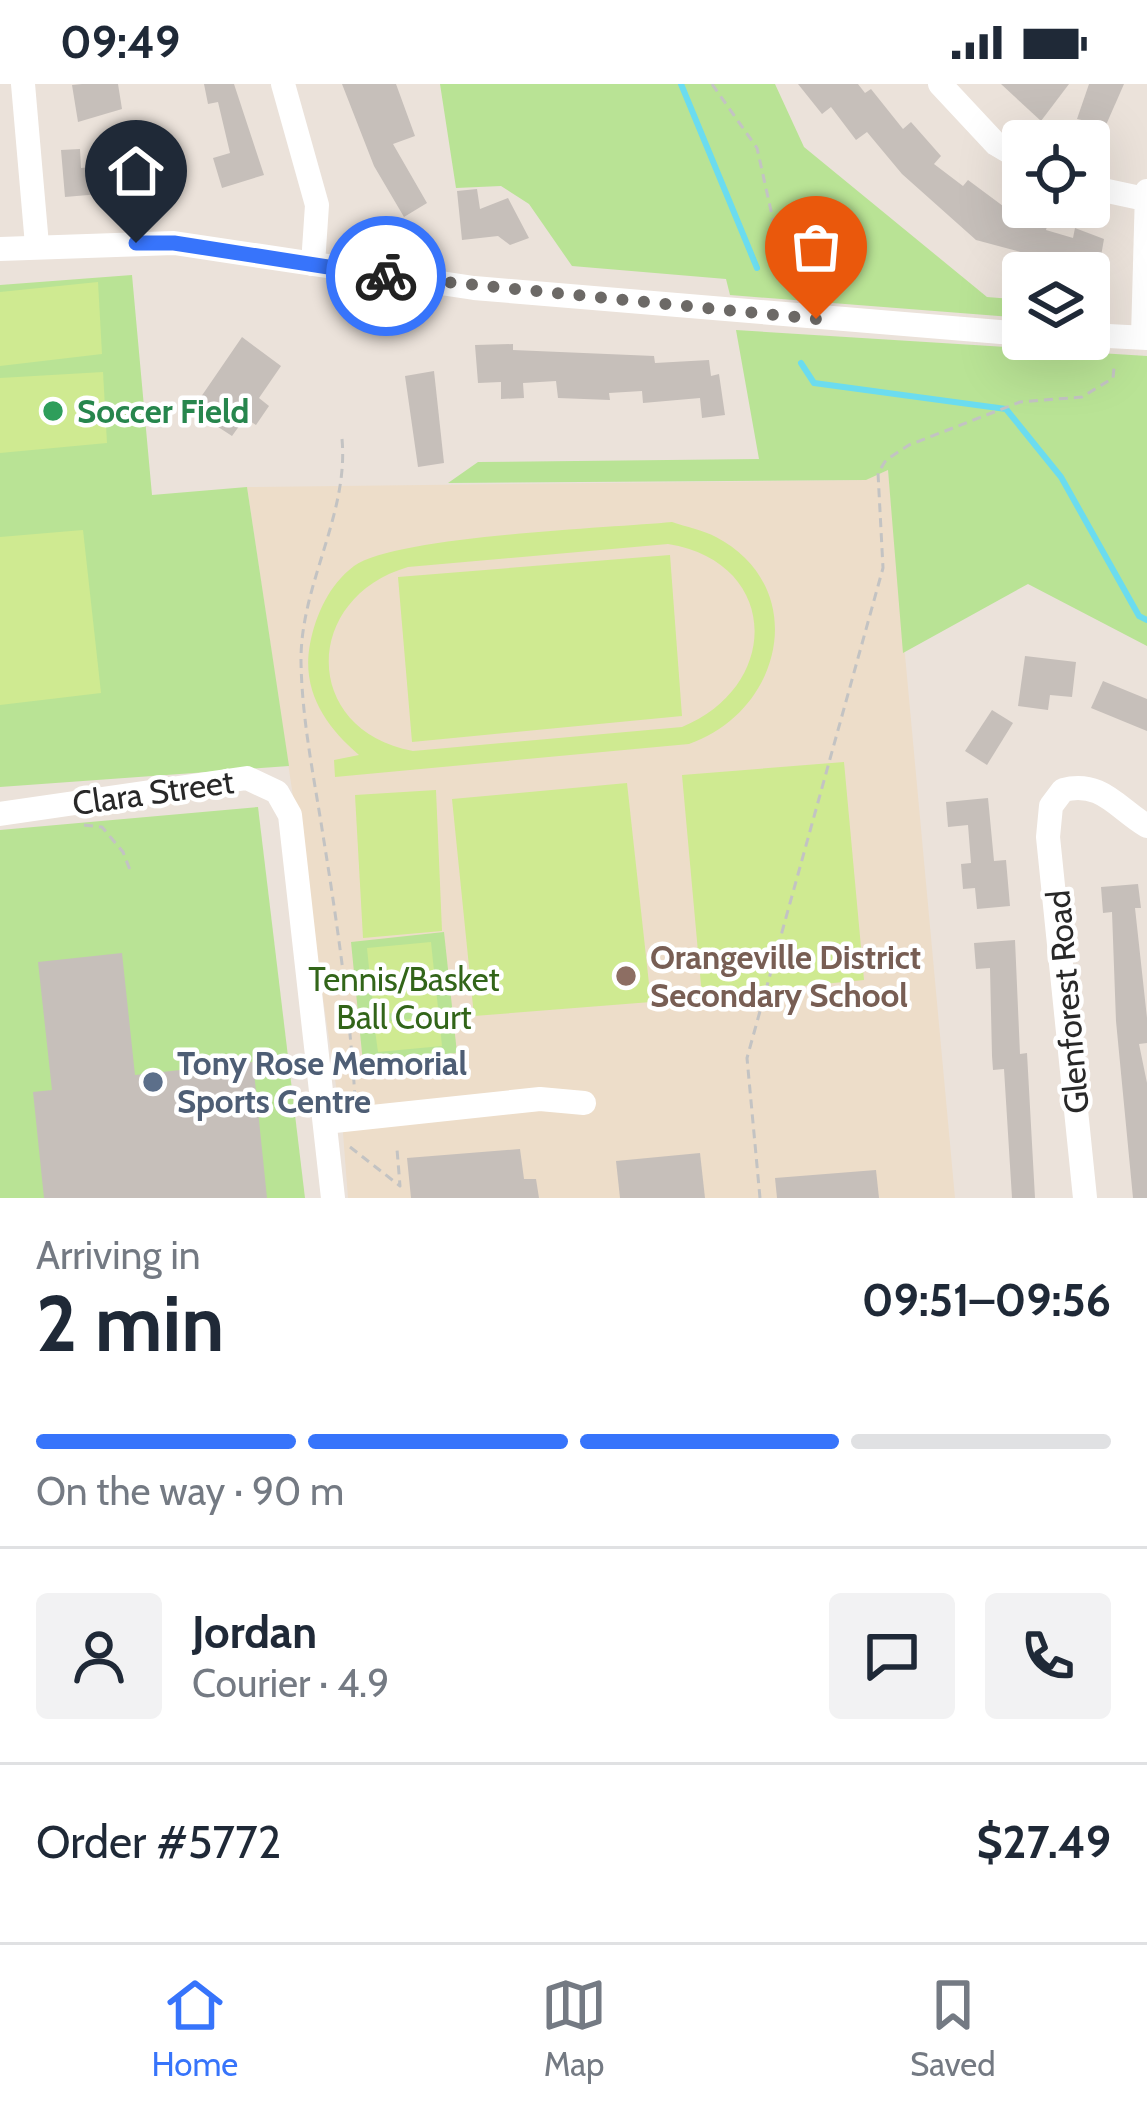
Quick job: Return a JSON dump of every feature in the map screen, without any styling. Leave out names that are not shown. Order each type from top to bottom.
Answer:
[{"type":"street","points":[[23,84],[37,245]]},
{"type":"street","points":[[283,84],[317,205],[313,264]]},
{"type":"street","points":[[940,84],[1002,148]]},
{"type":"street","points":[[1110,190],[1146,195],[1145,337],[1110,336]]},
{"type":"street","points":[[0,249],[174,243],[575,299],[1002,332]]},
{"type":"street","name":"Clara Street","points":[[0,814],[247,778],[277,792],[290,815],[325,1125]]},
{"type":"street","name":"Glenforest Road","points":[[1085,1198],[1048,837],[1051,806],[1063,790],[1081,785],[1105,792],[1147,826]]},
{"type":"street","points":[[333,1198],[325,1125],[540,1099],[584,1103]]},
{"type":"path","points":[[712,84],[757,148],[769,220],[788,287]]},
{"type":"path","points":[[760,1198],[747,1058],[884,568],[878,473],[886,460],[909,445],[1020,402],[1082,397],[1113,378],[1114,368]]},
{"type":"path","points":[[342,439],[345,471],[302,615],[301,664],[304,724],[344,978],[356,1118]]},
{"type":"path","points":[[65,823],[102,827],[123,852],[130,870]]},
{"type":"path","points":[[325,1125],[400,1186],[397,1149]]},
{"type":"shaded area","name":"Orangeville District Secondary School","points":[[888,470],[955,1198],[348,1198],[343,1133],[247,487],[865,480]]},
{"type":"green space","points":[[440,84],[775,84],[804,147],[987,297],[1002,298],[1002,316],[730,295],[726,279],[572,266],[529,204],[501,186],[456,188]]},
{"type":"green space","points":[[132,275],[152,495],[247,487],[289,766],[0,787],[0,285]]},
{"type":"green space","name":"Soccer Field","points":[[98,282],[102,354],[0,366],[0,292]]},
{"type":"green space","points":[[736,330],[1002,347],[1002,360],[1147,356],[1147,646],[1028,584],[903,653],[888,470],[866,480],[448,483],[478,462],[759,459]]},
{"type":"green space","name":"Soccer Field","points":[[103,372],[107,443],[0,453],[0,378]]},
{"type":"green space","points":[[672,522],[716,537],[746,559],[765,586],[774,616],[773,648],[764,678],[746,705],[721,728],[689,744],[335,777],[334,760],[359,755],[319,707],[308,661],[325,601],[354,566],[412,547],[456,540]],"holes":[[[668,544],[705,555],[732,574],[748,599],[754,627],[751,656],[738,684],[715,708],[682,727],[413,751],[376,738],[350,718],[334,692],[329,663],[333,633],[348,606],[373,583],[408,567]]]},
{"type":"green space","points":[[83,530],[101,693],[0,705],[0,537]]},
{"type":"green space","points":[[670,555],[682,716],[412,742],[398,577]]},
{"type":"green space","points":[[844,762],[864,980],[702,996],[682,775]]},
{"type":"green space","points":[[627,783],[651,1002],[474,1016],[452,799]]},
{"type":"green space","points":[[436,790],[442,931],[363,938],[355,795]]},
{"type":"green space","points":[[258,807],[305,1198],[0,1198],[0,830]]},
{"type":"green space","name":"Tennis/Basket Ball Court","points":[[444,932],[457,1053],[363,1063],[351,942]]},
{"type":"green space","points":[[431,942],[434,971],[370,978],[367,948]]},
{"type":"green space","points":[[435,979],[438,1008],[374,1015],[371,985]]},
{"type":"green space","points":[[439,1016],[442,1046],[378,1052],[374,1023]]},
{"type":"building","points":[[118,84],[122,109],[78,122],[72,85]]},
{"type":"building","points":[[204,84],[234,84],[264,175],[222,188],[213,158],[230,153],[218,102],[208,104]]},
{"type":"building","points":[[342,84],[396,84],[415,136],[393,144],[427,203],[404,217],[374,166]]},
{"type":"building","points":[[798,84],[858,84],[865,93],[871,89],[903,129],[911,122],[941,156],[934,164],[963,186],[968,180],[1002,205],[1002,228],[1047,228],[1073,238],[1075,228],[1104,239],[1102,252],[1020,252],[976,240],[902,174],[867,132],[856,140],[831,107],[822,114]]},
{"type":"building","points":[[1001,84],[1069,84],[1040,120]]},
{"type":"building","points":[[1089,84],[1124,84],[1108,120],[1077,119]]},
{"type":"building","points":[[130,144],[132,165],[142,164],[142,171],[179,166],[181,187],[65,197],[61,150],[80,149],[81,168],[109,165],[108,146]]},
{"type":"building","points":[[477,189],[480,209],[508,198],[529,238],[510,245],[498,236],[462,240],[457,191]]},
{"type":"building","points":[[242,337],[281,366],[259,398],[269,406],[256,425],[245,418],[232,436],[192,410]]},
{"type":"building","points":[[513,344],[513,350],[654,356],[655,363],[709,360],[711,376],[719,374],[725,415],[702,418],[700,398],[643,403],[642,391],[609,393],[610,400],[558,398],[556,381],[523,383],[524,398],[501,399],[501,382],[478,383],[475,345]]},
{"type":"building","points":[[434,371],[444,463],[418,467],[405,376]]},
{"type":"building","points":[[1025,656],[1076,662],[1072,697],[1050,695],[1048,710],[1018,706]]},
{"type":"building","points":[[1103,681],[1147,699],[1147,731],[1091,708]]},
{"type":"building","points":[[992,710],[1013,723],[987,765],[965,751]]},
{"type":"building","points":[[988,798],[994,861],[1006,860],[1010,906],[977,909],[975,888],[963,889],[961,864],[971,863],[968,825],[948,827],[946,802]]},
{"type":"building","points":[[1138,884],[1141,908],[1135,908],[1147,1018],[1147,1043],[1139,1044],[1147,1083],[1147,1198],[1133,1198],[1116,1021],[1112,912],[1103,913],[1101,887]]},
{"type":"building","points":[[1015,940],[1020,1054],[1027,1053],[1035,1198],[1012,1198],[1004,1069],[993,1070],[990,968],[976,969],[974,943]]},
{"type":"building","name":"Tony Rose Memorial Sports Centre","points":[[122,953],[135,1075],[253,1062],[267,1198],[44,1198],[33,1092],[52,1090],[38,962]]},
{"type":"building","points":[[520,1149],[524,1179],[536,1179],[539,1198],[411,1198],[407,1158]]},
{"type":"building","points":[[700,1153],[705,1198],[620,1198],[616,1161]]},
{"type":"building","points":[[876,1170],[879,1198],[777,1198],[775,1178]]},
{"type":"waterway","points":[[681,84],[757,268]]},
{"type":"waterway","points":[[801,363],[814,383],[1006,409],[1061,477],[1139,616],[1147,620]]},
{"type":"way so far","points":[[386,276],[554,297],[816,319]]},
{"type":"place","name":"Soccer Field","points":[[53,411]]},
{"type":"place","name":"Orangeville District Secondary School","points":[[626,976]]},
{"type":"place","name":"Tony Rose Memorial Sports Centre","points":[[153,1082]]},
{"type":"route","points":[[136,243],[174,243],[386,276]]}]
